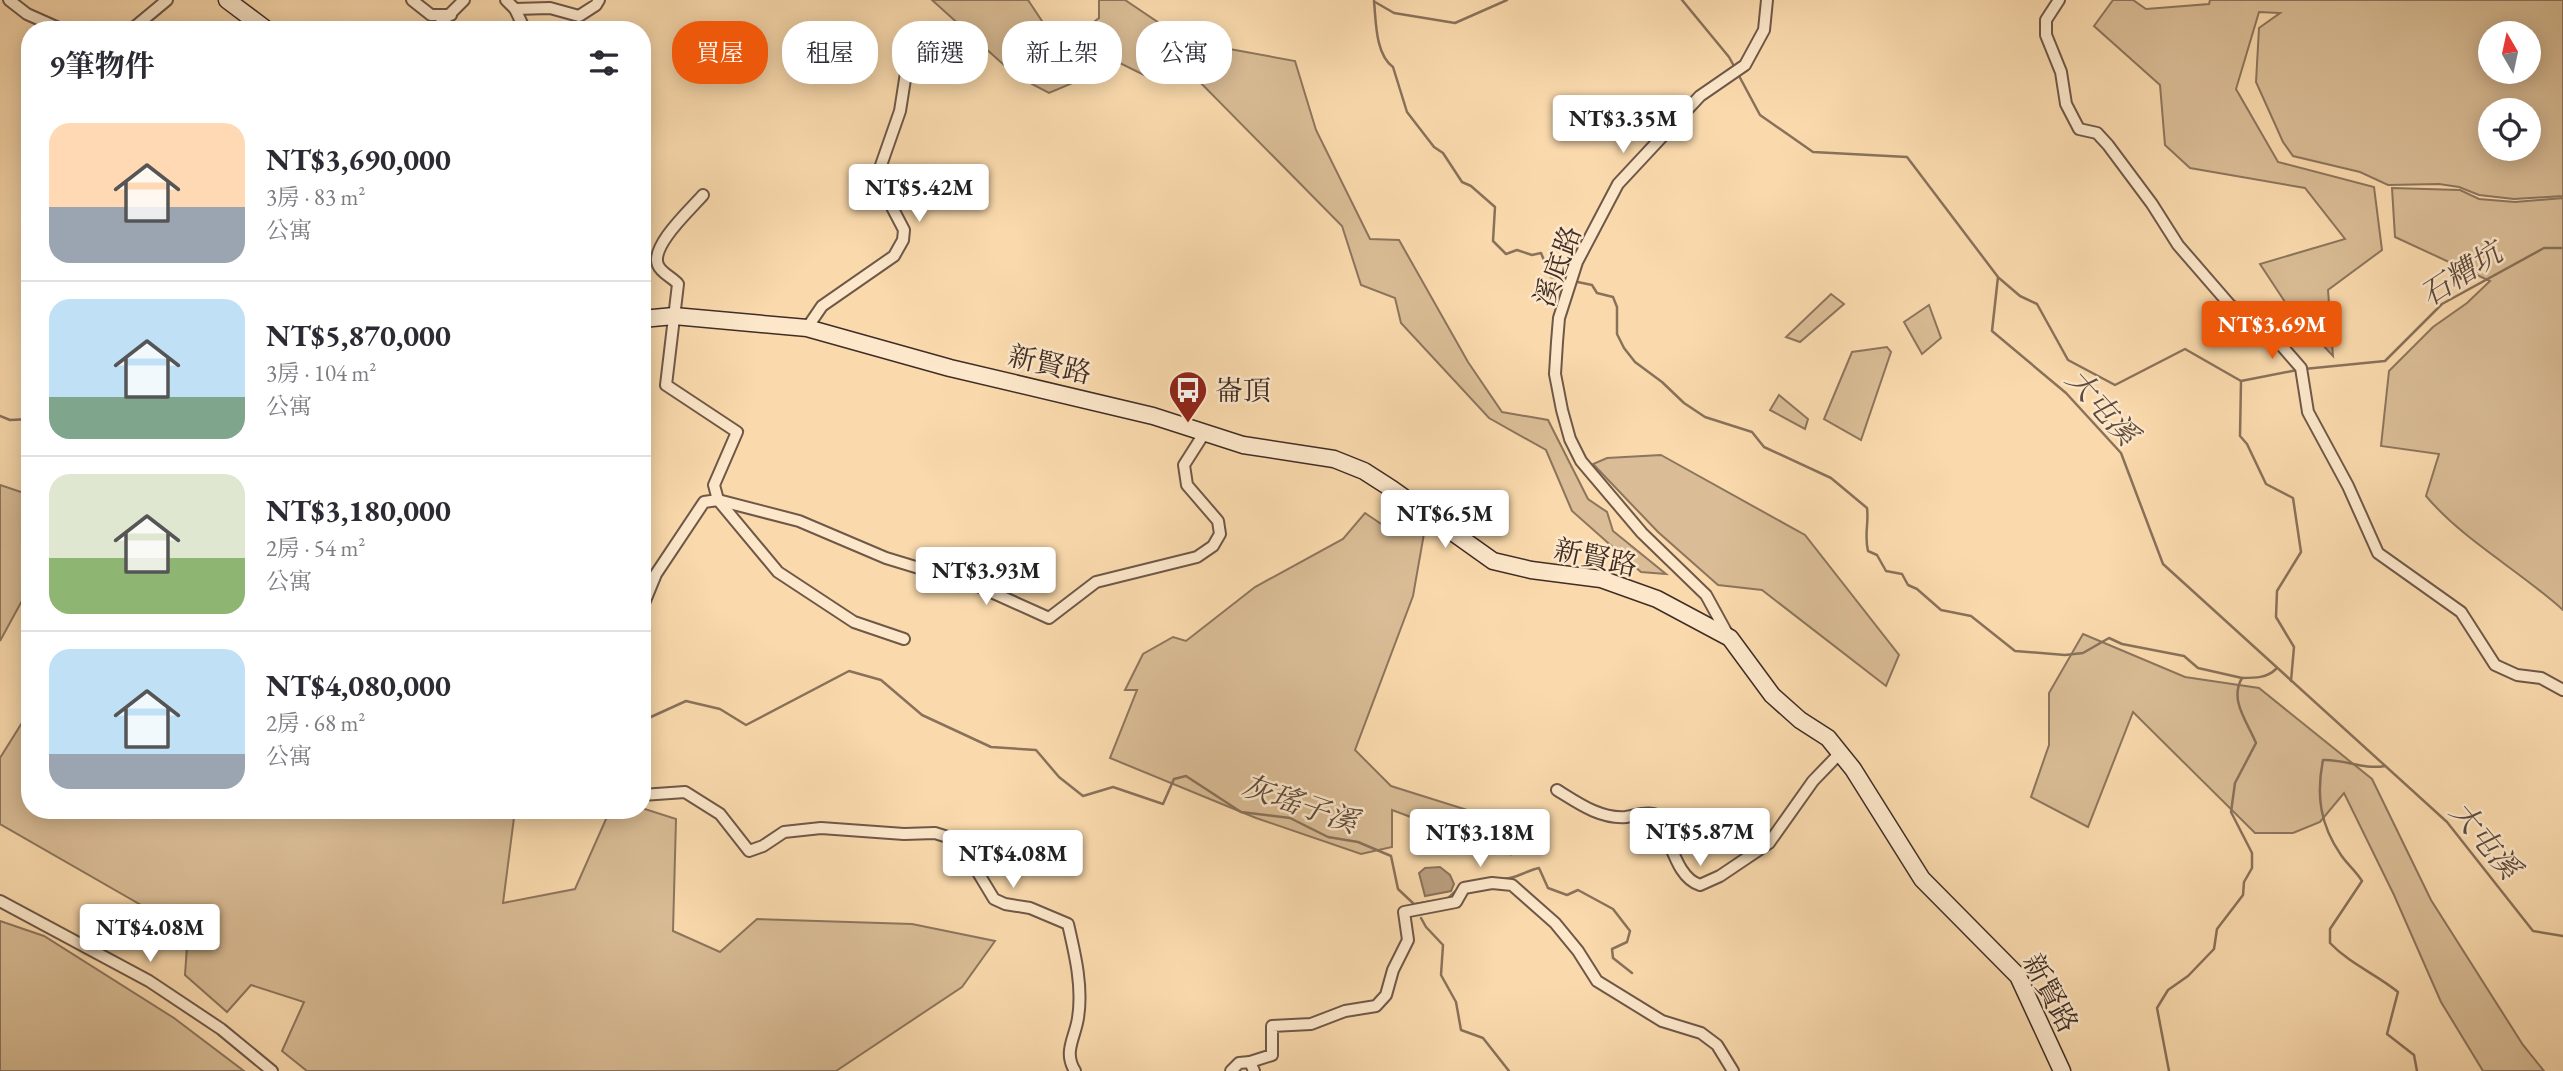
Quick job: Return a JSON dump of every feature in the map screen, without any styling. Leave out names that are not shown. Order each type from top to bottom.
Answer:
[{"type":"street","points":[[9,0],[27,14],[43,21]]},
{"type":"street","points":[[142,21],[167,0]]},
{"type":"street","points":[[227,0],[255,21]]},
{"type":"street","points":[[412,0],[432,15],[451,15]]},
{"type":"street","points":[[444,21],[464,0]]},
{"type":"street","points":[[506,0],[515,9],[521,21]]},
{"type":"street","points":[[515,9],[551,8],[579,16],[596,5],[598,0]]},
{"type":"street","name":"溪底路","points":[[1730,638],[1706,595],[1642,533],[1581,461],[1570,439],[1555,374],[1559,318],[1567,287],[1618,184],[1700,96],[1745,65],[1764,30],[1767,0]]},
{"type":"street","points":[[2059,0],[2046,20],[2046,35],[2061,72],[2067,104],[2079,129],[2097,133],[2103,139],[2152,204],[2178,245],[2230,304],[2267,329],[2301,368],[2308,412],[2348,486],[2378,554],[2461,612],[2495,664],[2517,675],[2541,678],[2563,690]]},
{"type":"street","points":[[807,328],[822,306],[894,256],[904,240],[904,230],[883,190],[879,172],[900,111],[904,84]]},
{"type":"street","points":[[703,195],[661,244],[657,254],[659,268],[678,284],[666,385],[737,432],[714,485],[718,500],[778,572],[854,622],[904,639]]},
{"type":"street","name":"新賢路","points":[[651,318],[674,316],[807,328],[950,368],[1050,390],[1243,445],[1334,459],[1364,471],[1493,561],[1531,570],[1601,579],[1657,599],[1730,638],[1772,695],[1800,720],[1828,738],[1853,769],[1922,879],[2018,975],[2062,1071]]},
{"type":"street","points":[[651,587],[656,575],[705,502],[718,500],[799,522],[886,558],[978,586],[1049,618],[1096,582],[1197,556],[1213,546],[1220,534],[1218,521],[1188,485],[1184,465],[1205,432]]},
{"type":"street","points":[[1557,790],[1595,813],[1624,817],[1644,812],[1654,814],[1662,822],[1684,873],[1690,882],[1700,885],[1720,876],[1769,842],[1813,781],[1840,753]]},
{"type":"street","points":[[651,794],[685,792],[720,814],[749,851],[763,846],[784,832],[821,828],[904,834],[935,833],[954,839],[962,846],[994,899],[1005,904],[1030,908],[1068,924],[1077,965],[1078,1017],[1069,1048],[1069,1062],[1075,1071]]},
{"type":"street","points":[[1231,1071],[1239,1063],[1252,1066],[1272,1055],[1272,1026],[1311,1024],[1345,1011],[1376,1006],[1386,995],[1393,971],[1408,940],[1404,912],[1456,902],[1464,888],[1492,883],[1512,886],[1555,923],[1578,951],[1597,981],[1662,1021],[1701,1033],[1717,1045],[1733,1071]]},
{"type":"street","points":[[0,901],[149,981],[221,1029],[272,1071]]},
{"type":"shaded area","points":[[932,0],[1028,0],[1042,21],[1002,21],[1002,63],[988,51],[988,21],[955,21]]},
{"type":"shaded area","points":[[1099,0],[1125,0],[1156,21],[1136,21],[1136,71],[1122,64],[1122,21],[1095,21],[1099,18]]},
{"type":"shaded area","points":[[2113,0],[2133,0],[2146,9],[2209,4],[2210,0],[2563,0],[2563,196],[2514,199],[2479,195],[2459,187],[2439,184],[2388,185],[2360,172],[2293,156],[2283,142],[2256,82],[2259,28],[2280,13],[2259,12],[2236,89],[2278,162],[2374,187],[2382,250],[2328,290],[2333,356],[2291,311],[2260,264],[2345,239],[2305,188],[2190,168],[2165,145],[2160,85],[2094,26]]},
{"type":"shaded area","points":[[1232,49],[1295,61],[1316,130],[1370,239],[1399,240],[1468,362],[1502,412],[1548,420],[1588,499],[1607,512],[1613,531],[1666,574],[1641,572],[1572,511],[1546,450],[1489,418],[1401,323],[1395,298],[1361,285],[1342,226],[1202,84],[1232,84]]},
{"type":"shaded area","points":[[1032,84],[1070,84],[1049,93]]},
{"type":"shaded area","points":[[2392,188],[2460,190],[2479,199],[2515,202],[2563,198],[2563,610],[2457,527],[2426,496],[2439,454],[2381,446],[2389,371],[2433,327],[2467,303],[2490,281],[2395,237]]},
{"type":"shaded area","points":[[1831,294],[1844,304],[1800,342],[1786,337]]},
{"type":"shaded area","points":[[1929,305],[1941,338],[1922,354],[1904,322]]},
{"type":"shaded area","points":[[1887,347],[1891,352],[1861,440],[1824,419],[1852,352]]},
{"type":"shaded area","points":[[1779,395],[1808,419],[1805,429],[1770,410]]},
{"type":"shaded area","points":[[1661,455],[1805,535],[1899,655],[1886,686],[1762,590],[1718,585],[1658,532],[1593,464],[1607,458]]},
{"type":"shaded area","points":[[0,485],[21,492],[21,602],[0,641]]},
{"type":"shaded area","points":[[1414,512],[1425,528],[1413,596],[1355,750],[1391,786],[1496,819],[1510,854],[1392,810],[1392,847],[1361,854],[1256,818],[1110,758],[1137,690],[1125,690],[1143,654],[1173,637],[1186,641],[1255,587],[1343,539],[1365,513],[1396,534]]},
{"type":"shaded area","points":[[2083,634],[2185,677],[2259,688],[2372,779],[2431,900],[2523,1045],[2544,1071],[2483,1071],[2441,1002],[2394,895],[2344,793],[2320,822],[2293,833],[2255,833],[2133,712],[2088,827],[2031,797],[2049,745],[2049,693]]},
{"type":"shaded area","points":[[21,724],[21,819],[514,819],[503,903],[575,889],[606,819],[651,819],[651,811],[676,819],[673,931],[720,952],[757,919],[912,924],[995,941],[962,987],[836,1071],[307,1071],[282,1051],[304,1002],[251,985],[227,1012],[185,975],[188,932],[0,824],[0,758]]},
{"type":"shaded area","points":[[1440,867],[1450,875],[1454,884],[1451,891],[1425,896],[1419,873],[1425,868]]},
{"type":"shaded area","points":[[0,921],[44,936],[174,1018],[244,1071],[0,1071]]},
{"type":"waterway","name":"大屯溪","points":[[1375,2],[1394,13],[1455,23],[1507,0]]},
{"type":"waterway","name":"大屯溪","points":[[1682,0],[1735,68]]},
{"type":"waterway","points":[[1374,1],[1380,45],[1387,61],[1393,67],[1407,112],[1434,147],[1443,153],[1462,182],[1471,186],[1495,207],[1493,241],[1506,254],[1517,250],[1532,255],[1541,253],[1551,277],[1567,280]]},
{"type":"waterway","name":"大屯溪","points":[[1738,74],[1760,115],[1813,152],[1907,157],[1998,277],[1992,331],[2066,393],[2121,453],[2163,564],[2447,822],[2533,931],[2563,936]]},
{"type":"waterway","name":"石糟坑","points":[[2304,369],[2385,361],[2442,304],[2544,248],[2563,248]]},
{"type":"waterway","name":"石糟坑","points":[[1999,278],[2020,296],[2037,304],[2068,360],[2115,385],[2185,349],[2241,381],[2297,370]]},
{"type":"waterway","points":[[1573,281],[1592,285],[1597,293],[1613,297],[1617,307],[1617,334],[1624,348],[1635,362],[1684,403],[1705,417],[1752,432],[1764,447],[1831,478],[1867,508],[1868,551],[1877,555],[1886,571],[1902,574],[1908,585],[1917,589],[1941,610],[1971,616],[2015,651],[2065,655],[2083,653],[2109,638],[2122,644],[2184,656],[2198,668],[2242,678]]},
{"type":"waterway","points":[[2241,381],[2240,436],[2247,444],[2266,484],[2293,498],[2301,552],[2277,591],[2276,617],[2294,647],[2291,681]]},
{"type":"waterway","name":"灰瑤子溪","points":[[0,416],[10,420],[21,419]]},
{"type":"waterway","points":[[2169,1071],[2157,1008],[2168,990],[2188,976],[2214,949],[2217,929],[2243,895],[2244,882],[2252,868],[2252,853],[2231,812],[2235,783],[2256,743],[2238,702],[2238,686],[2242,678],[2265,676],[2276,669]]},
{"type":"waterway","name":"灰瑤子溪","points":[[651,717],[686,701],[720,709],[746,725],[849,671],[881,680],[922,715],[991,747],[1036,750],[1059,777],[1083,796],[1113,787],[1163,804],[1174,779],[1186,776],[1241,812],[1290,818],[1328,837],[1358,842],[1391,856],[1398,889],[1415,905]]},
{"type":"waterway","points":[[2385,766],[2369,767],[2323,760],[2320,798],[2324,821],[2334,844],[2362,881],[2330,929],[2330,943],[2398,992],[2387,1034],[2414,1055],[2417,1071]]},
{"type":"waterway","points":[[1503,879],[1539,868],[1548,888],[1567,895],[1578,890],[1613,909],[1630,931],[1627,942],[1612,949],[1613,958],[1632,973]]},
{"type":"waterway","points":[[1447,899],[1457,890]]},
{"type":"waterway","points":[[1415,904],[1433,901]]},
{"type":"waterway","name":"灰瑤子溪","points":[[1421,918],[1443,945],[1441,975],[1456,1002],[1461,1030],[1483,1038],[1509,1071]]},
{"type":"place","name":"崙頂","points":[[1188,424]]}]
